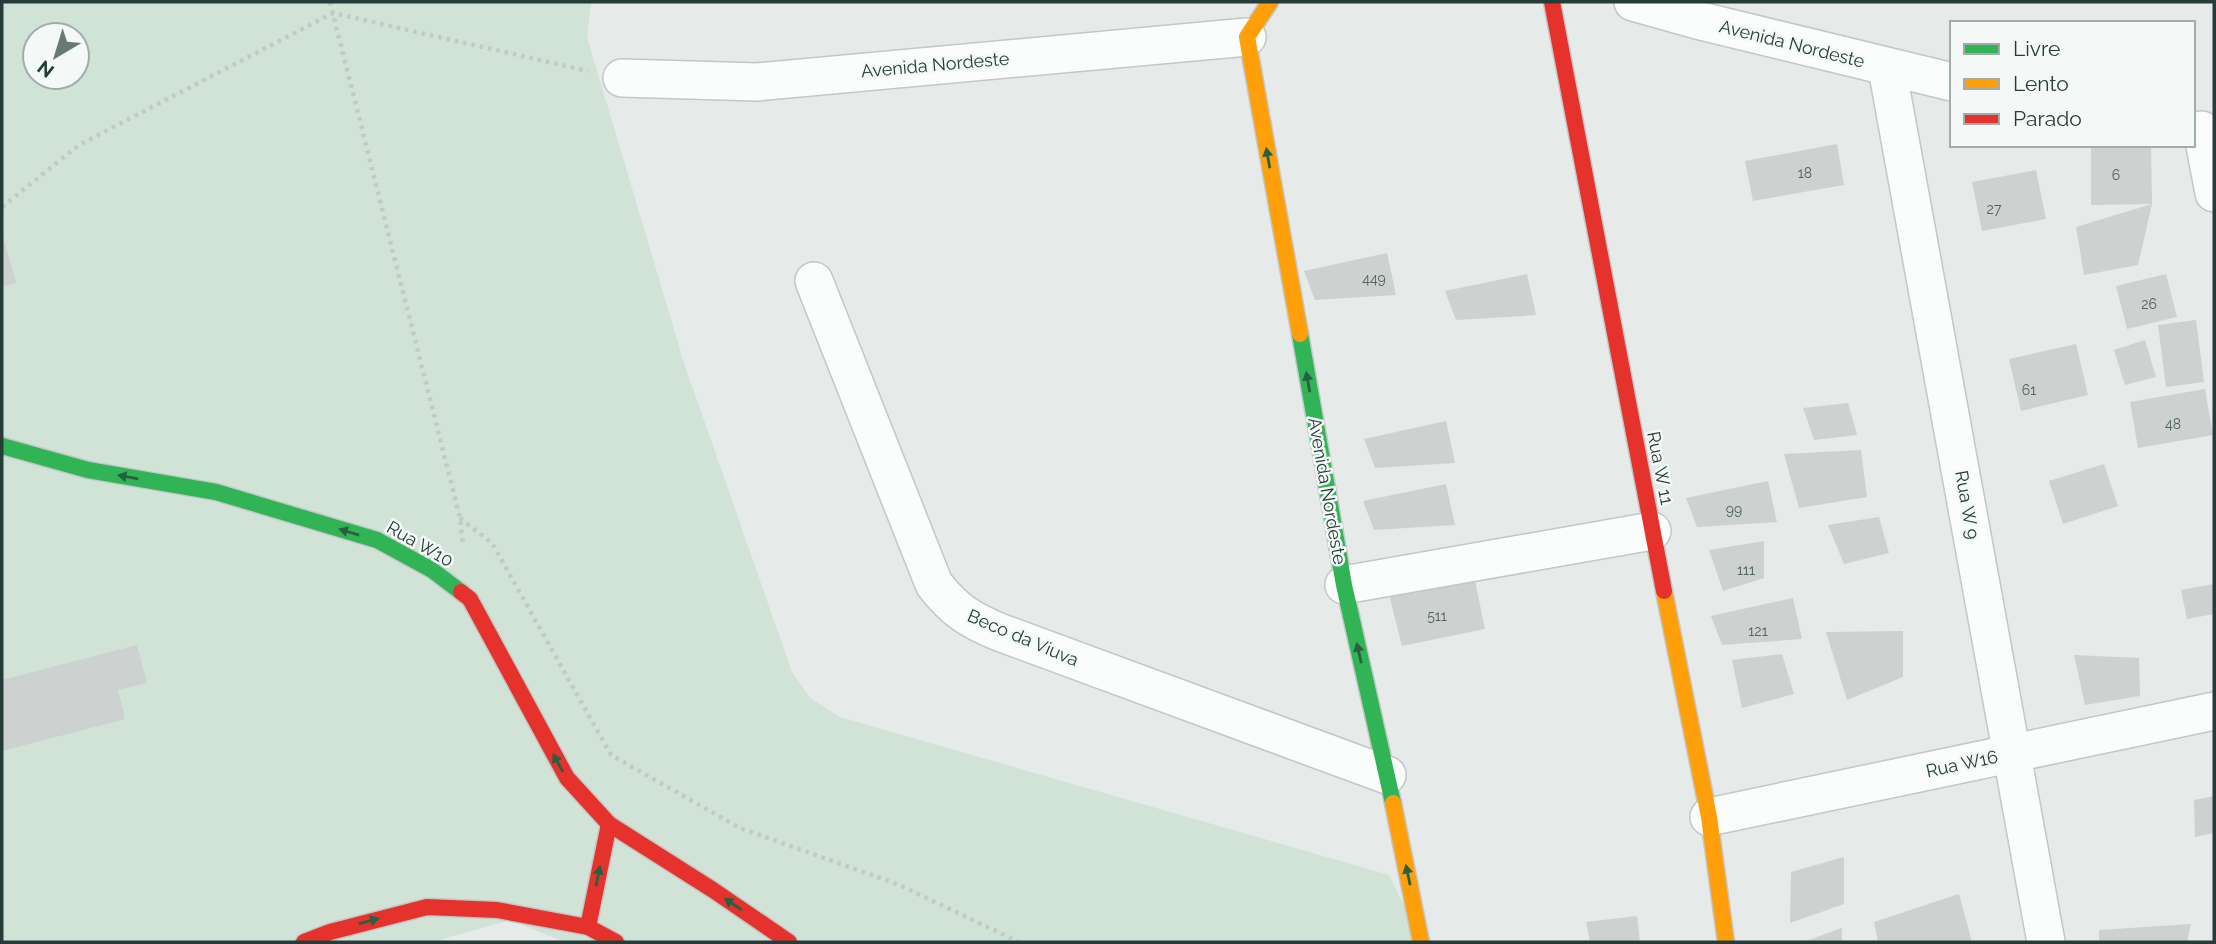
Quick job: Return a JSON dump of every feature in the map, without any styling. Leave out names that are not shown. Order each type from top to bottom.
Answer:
[{"type":"street","points":[[1247,37],[1270,2]]},
{"type":"street","name":"Rua W 11","points":[[1552,2],[1709,817],[1726,942]]},
{"type":"street","name":"Avenida Nordeste","points":[[1633,2],[1950,82]]},
{"type":"street","name":"Avenida Nordeste","points":[[622,78],[757,82],[1247,37],[1344,585],[1422,942]]},
{"type":"street","name":"Rua W 9","points":[[1888,68],[2046,942]]},
{"type":"street","points":[[2203,131],[2214,193]]},
{"type":"street","name":"Beco da Viuva","points":[[814,281],[934,584],[950,605],[973,621],[999,632],[1387,775]]},
{"type":"street","name":"Rua W10","points":[[2,446],[88,470],[216,492],[377,540],[432,570],[470,599],[567,778],[609,824],[789,942]]},
{"type":"street","points":[[1344,585],[1652,531]]},
{"type":"street","name":"Rua W16","points":[[1709,817],[2214,711]]},
{"type":"street","points":[[588,927],[609,824]]},
{"type":"street","points":[[304,942],[330,932],[427,907],[497,910],[588,927],[616,942]]},
{"type":"path","points":[[330,2],[460,517],[470,599]]},
{"type":"path","points":[[2,207],[79,145],[333,13],[622,78]]},
{"type":"path","points":[[460,517],[492,543],[611,755],[740,828],[897,884],[1019,942]]},
{"type":"green space","points":[[2,2],[591,2],[587,37],[684,363],[792,672],[810,698],[840,717],[1389,875],[1422,942],[565,942],[510,920],[432,942],[2,942]]},
{"type":"building","points":[[1837,144],[1844,185],[1753,201],[1745,161]]},
{"type":"building","points":[[2091,147],[2151,147],[2152,204],[2091,205]]},
{"type":"building","points":[[2036,170],[2046,219],[1982,231],[1972,182]]},
{"type":"building","points":[[2152,204],[2138,265],[2084,275],[2076,227]]},
{"type":"building","points":[[2,233],[16,283],[2,287]]},
{"type":"building","points":[[1387,253],[1396,295],[1315,300],[1304,271]]},
{"type":"building","points":[[1527,274],[1536,315],[1456,320],[1445,291]]},
{"type":"building","points":[[2166,274],[2177,317],[2127,329],[2116,286]]},
{"type":"building","points":[[2196,320],[2204,382],[2166,387],[2158,325]]},
{"type":"building","points":[[2145,340],[2156,377],[2125,385],[2114,350]]},
{"type":"building","points":[[2076,344],[2088,395],[2021,411],[2009,359]]},
{"type":"building","points":[[2205,389],[2213,435],[2138,448],[2130,402]]},
{"type":"building","points":[[1848,403],[1857,435],[1814,440],[1803,408]]},
{"type":"building","points":[[1446,421],[1455,463],[1375,468],[1364,439]]},
{"type":"building","points":[[1861,450],[1867,497],[1799,508],[1784,454]]},
{"type":"building","points":[[2104,464],[2118,506],[2063,524],[2049,481]]},
{"type":"building","points":[[1768,481],[1777,522],[1697,527],[1686,498]]},
{"type":"building","points":[[1446,484],[1455,525],[1374,530],[1363,501]]},
{"type":"building","points":[[1879,517],[1889,553],[1844,564],[1828,525]]},
{"type":"building","points":[[1764,541],[1764,578],[1723,591],[1709,550]]},
{"type":"building","points":[[1474,576],[1485,629],[1402,646],[1388,590]]},
{"type":"building","points":[[2214,584],[2214,614],[2187,619],[2181,590]]},
{"type":"building","points":[[1793,598],[1802,639],[1722,645],[1711,616]]},
{"type":"building","points":[[1903,631],[1903,677],[1847,700],[1826,632]]},
{"type":"building","points":[[137,645],[147,683],[118,690],[125,719],[2,751],[2,680]]},
{"type":"building","points":[[1782,654],[1794,694],[1742,708],[1732,660]]},
{"type":"building","points":[[2074,655],[2139,658],[2140,696],[2085,705]]},
{"type":"building","points":[[2214,796],[2214,833],[2195,837],[2194,800]]},
{"type":"building","points":[[1844,857],[1844,904],[1790,923],[1791,872]]},
{"type":"building","points":[[1959,894],[1972,942],[1878,942],[1874,922]]},
{"type":"building","points":[[1637,916],[1640,942],[1590,942],[1586,922]]},
{"type":"building","points":[[2191,924],[2187,942],[2099,942],[2099,930]]},
{"type":"building","points":[[1842,928],[1842,942],[1803,942]]},
{"type":"traffic: fast","points":[[1300,334],[1344,585],[1393,803]]},
{"type":"traffic: fast","points":[[2,446],[88,470],[216,492],[377,540],[432,570],[461,592]]},
{"type":"traffic: slow","points":[[1270,2],[1247,37],[1300,334]]},
{"type":"traffic: slow","points":[[1664,591],[1709,817],[1726,942]]},
{"type":"traffic: slow","points":[[1393,803],[1421,942]]},
{"type":"traffic: jam","points":[[1552,2],[1664,591]]},
{"type":"traffic: jam","points":[[461,592],[470,599],[567,778],[609,824],[789,942]]},
{"type":"traffic: jam","points":[[588,927],[609,824]]},
{"type":"traffic: jam","points":[[304,942],[330,932],[427,907],[497,910],[588,927],[616,942]]}]
